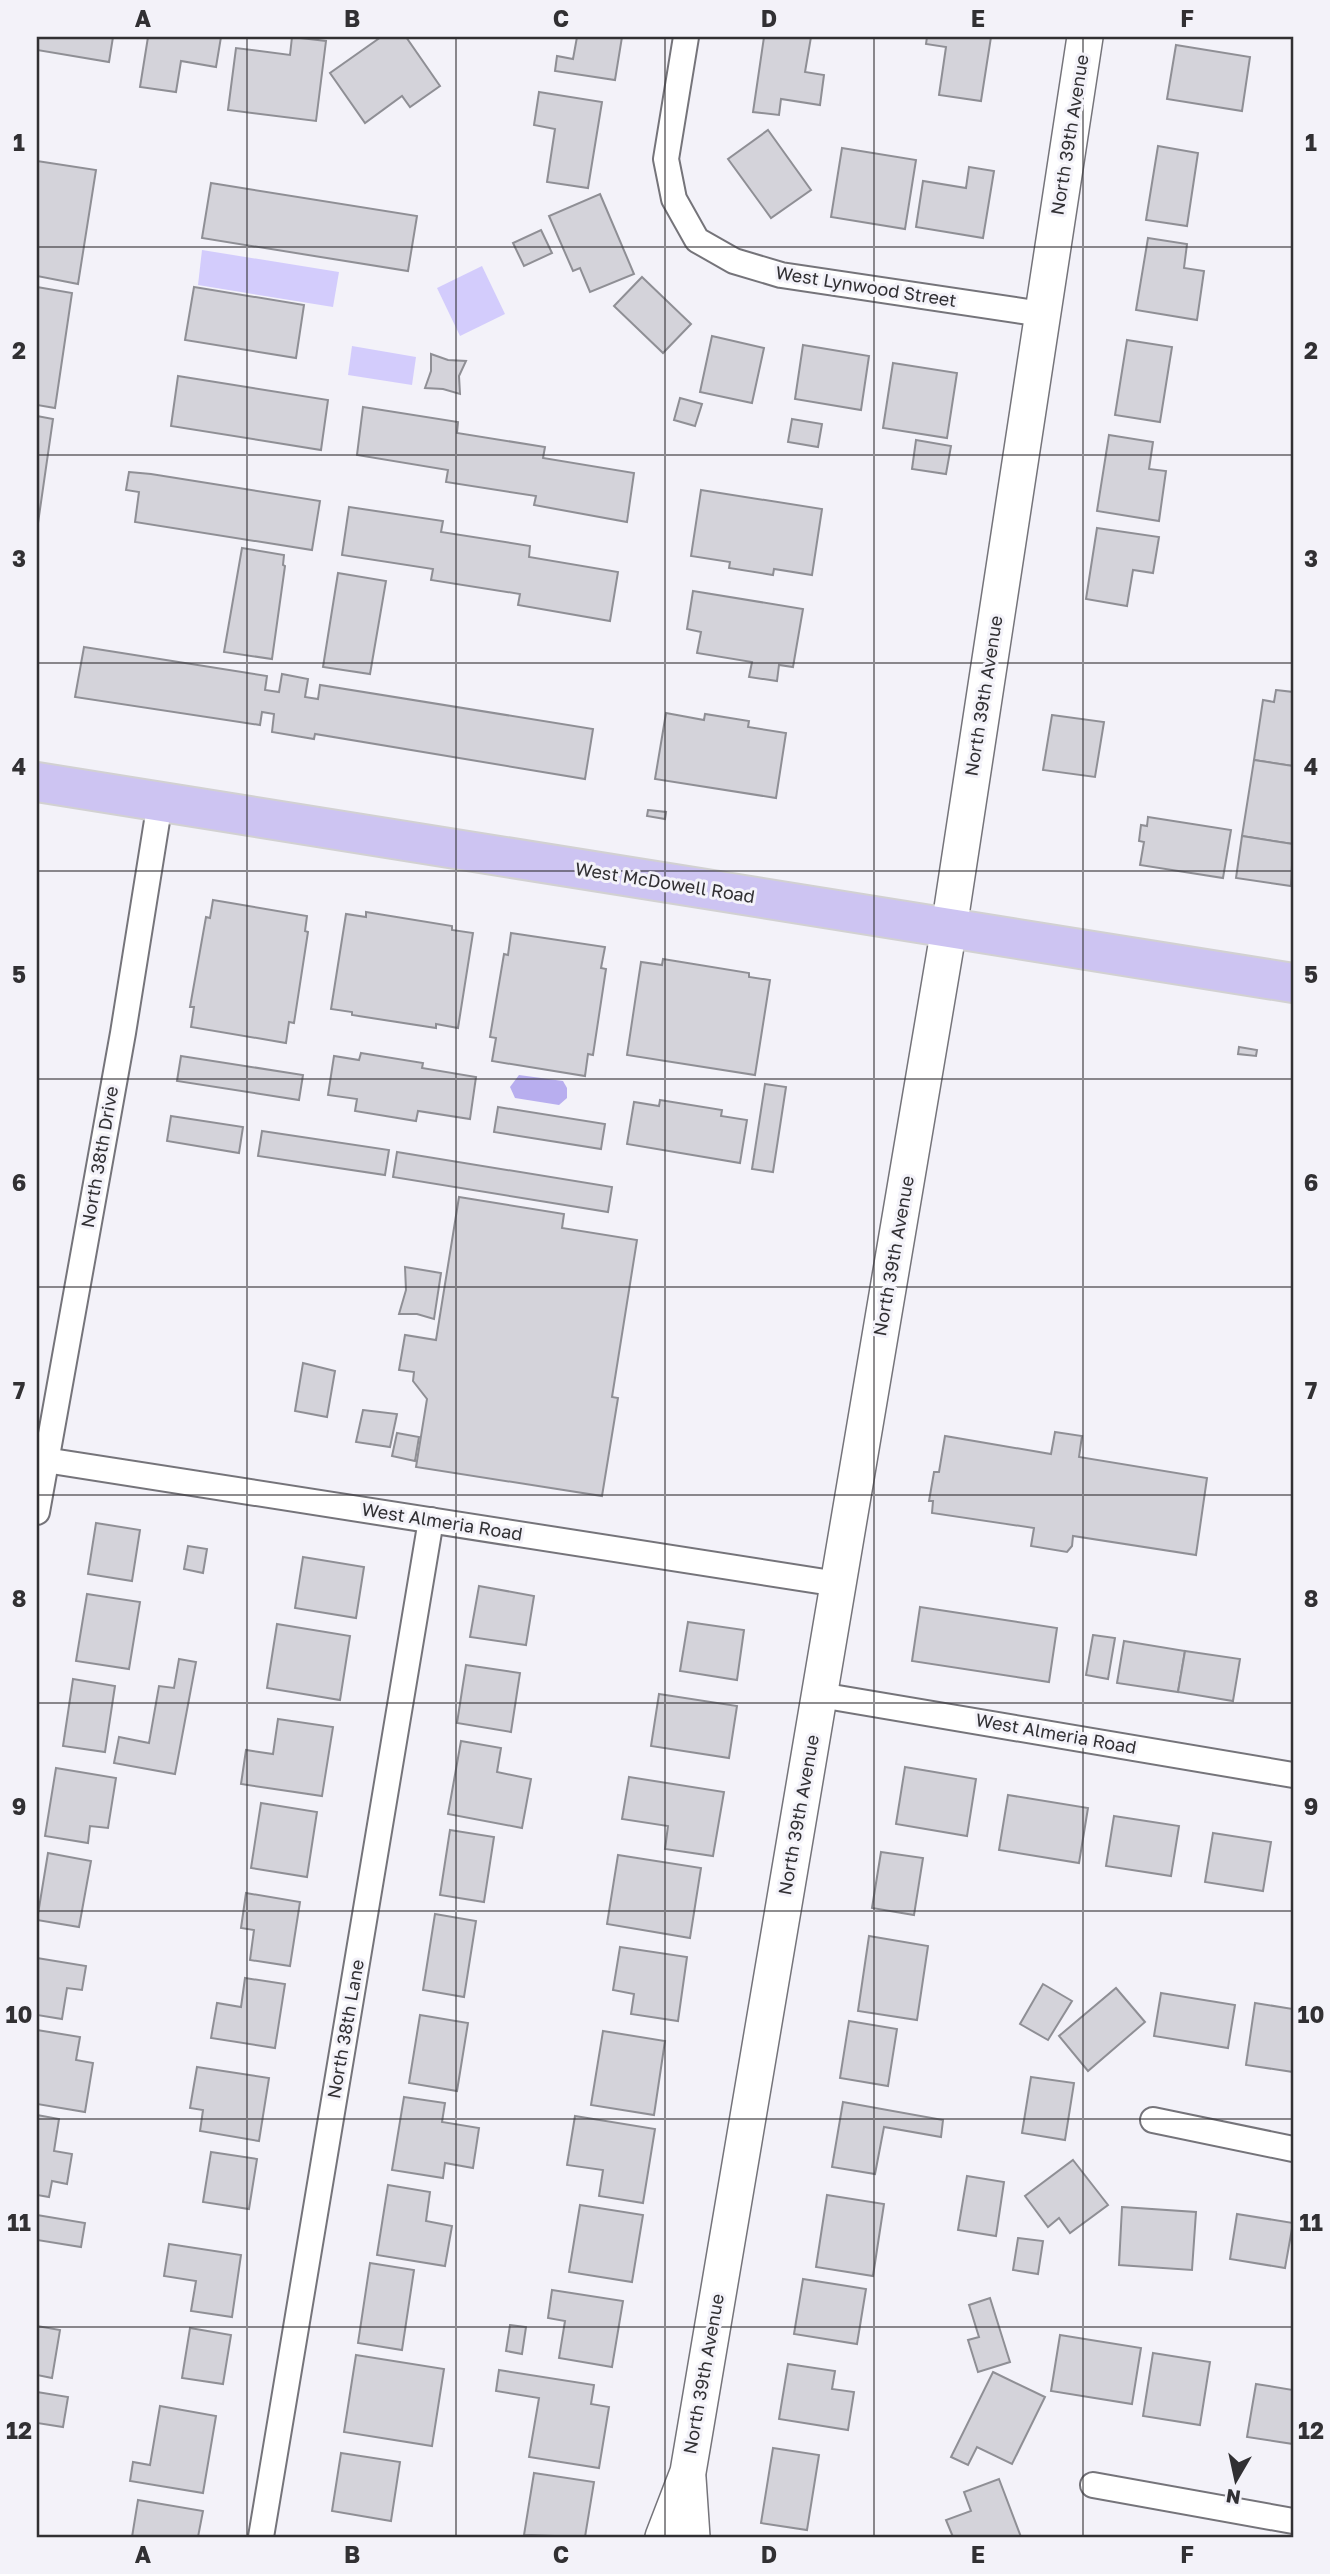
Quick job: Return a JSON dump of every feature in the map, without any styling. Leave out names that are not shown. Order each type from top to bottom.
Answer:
[{"type":"main road","name":"West McDowell Road","points":[[37,782],[1293,983]]},
{"type":"street","name":"West Lynwood Street","points":[[686,37],[666,159],[674,199],[697,240],[734,261],[781,275],[1042,314]]},
{"type":"street","name":"North 39th Avenue","points":[[663,2537],[688,2472],[820,1695],[949,928],[1085,37]]},
{"type":"street","name":"North 38th Drive","points":[[37,1512],[123,1032],[160,802]]},
{"type":"street","name":"West Almeria Road","points":[[45,1460],[838,1584]]},
{"type":"street","name":"North 38th Lane","points":[[261,2537],[431,1520]]},
{"type":"street","name":"West Almeria Road","points":[[820,1695],[1293,1775]]},
{"type":"street","points":[[1153,2120],[1293,2150]]},
{"type":"street","name":"North 39th Avenue","points":[[688,2472],[692,2537]]},
{"type":"street","points":[[1093,2485],[1293,2521]]},
{"type":"shaded area","points":[[202,250],[339,272],[333,307],[198,285]]},
{"type":"shaded area","points":[[482,266],[505,314],[460,336],[437,288]]},
{"type":"shaded area","points":[[352,346],[416,357],[412,385],[348,375]]},
{"type":"shaded area","points":[[519,1075],[563,1081],[567,1088],[567,1098],[559,1105],[515,1098],[510,1087]]},
{"type":"building","points":[[37,37],[113,37],[109,62],[37,50]]},
{"type":"building","points":[[148,37],[221,37],[216,67],[181,61],[176,92],[140,87]]},
{"type":"building","points":[[292,37],[326,41],[316,121],[228,110],[236,48],[290,55]]},
{"type":"building","points":[[381,37],[406,37],[440,86],[410,107],[402,96],[365,123],[330,73]]},
{"type":"building","points":[[577,37],[622,37],[615,80],[555,71],[557,56],[573,59]]},
{"type":"building","points":[[764,37],[811,37],[805,72],[824,75],[820,105],[781,99],[779,115],[753,112]]},
{"type":"building","points":[[927,37],[991,37],[981,101],[939,95],[946,47],[926,44]]},
{"type":"building","points":[[1176,45],[1250,57],[1242,111],[1167,99]]},
{"type":"building","points":[[539,92],[602,102],[588,188],[547,182],[555,129],[534,125]]},
{"type":"building","points":[[768,130],[811,190],[771,218],[728,159]]},
{"type":"building","points":[[1158,146],[1198,153],[1187,226],[1146,220]]},
{"type":"building","points":[[842,148],[916,160],[905,229],[831,217]]},
{"type":"building","points":[[37,161],[96,170],[78,284],[37,276]]},
{"type":"building","points":[[969,167],[994,171],[983,238],[916,227],[923,181],[966,188]]},
{"type":"building","points":[[211,183],[417,216],[408,271],[202,238]]},
{"type":"building","points":[[600,194],[634,274],[590,292],[580,268],[573,271],[549,216]]},
{"type":"building","points":[[541,230],[552,253],[524,266],[513,243]]},
{"type":"building","points":[[1148,238],[1187,244],[1184,268],[1204,271],[1197,320],[1136,310]]},
{"type":"building","points":[[642,277],[691,324],[663,353],[614,306]]},
{"type":"building","points":[[37,287],[72,293],[55,408],[37,405]]},
{"type":"building","points":[[194,287],[304,305],[296,358],[185,340]]},
{"type":"building","points":[[712,336],[764,348],[752,403],[700,392]]},
{"type":"building","points":[[1127,340],[1172,347],[1160,422],[1115,415]]},
{"type":"building","points":[[803,345],[869,356],[861,410],[795,399]]},
{"type":"building","points":[[431,354],[448,360],[466,361],[459,376],[460,394],[425,388],[431,371]]},
{"type":"building","points":[[893,363],[957,373],[947,438],[883,428]]},
{"type":"building","points":[[178,376],[328,400],[321,450],[171,426]]},
{"type":"building","points":[[680,398],[702,404],[695,426],[674,420]]},
{"type":"building","points":[[363,407],[458,422],[457,433],[545,447],[543,458],[634,473],[627,522],[534,505],[536,496],[446,482],[448,470],[357,455]]},
{"type":"building","points":[[37,416],[53,419],[37,530]]},
{"type":"building","points":[[792,419],[822,424],[818,447],[788,442]]},
{"type":"building","points":[[1109,435],[1153,442],[1149,469],[1166,471],[1159,521],[1097,511]]},
{"type":"building","points":[[916,440],[951,446],[946,474],[912,469]]},
{"type":"building","points":[[129,472],[320,501],[312,550],[135,522],[139,492],[126,490]]},
{"type":"building","points":[[701,490],[822,509],[812,575],[774,569],[773,575],[729,568],[730,562],[691,556]]},
{"type":"building","points":[[349,507],[443,521],[441,532],[530,546],[529,557],[618,572],[610,621],[518,605],[520,594],[431,580],[433,569],[342,555]]},
{"type":"building","points":[[1097,528],[1159,537],[1153,573],[1133,570],[1127,606],[1086,599]]},
{"type":"building","points":[[242,548],[284,555],[285,566],[272,659],[224,652]]},
{"type":"building","points":[[338,573],[386,581],[370,674],[323,667]]},
{"type":"building","points":[[693,591],[803,609],[793,667],[779,665],[777,681],[749,677],[752,662],[697,653],[701,632],[687,629]]},
{"type":"building","points":[[84,647],[267,676],[265,690],[279,692],[282,674],[308,679],[305,697],[318,699],[320,685],[593,729],[585,779],[315,734],[314,739],[272,732],[274,714],[262,712],[260,725],[75,697]]},
{"type":"building","points":[[1276,690],[1293,692],[1293,766],[1254,760],[1263,700],[1274,702]]},
{"type":"building","points":[[666,713],[704,720],[705,714],[749,721],[748,727],[786,733],[776,798],[655,779]]},
{"type":"building","points":[[1052,715],[1104,722],[1095,777],[1043,770]]},
{"type":"building","points":[[1254,760],[1293,766],[1293,844],[1242,836]]},
{"type":"building","points":[[648,810],[666,812],[665,819],[647,816]]},
{"type":"building","points":[[1148,817],[1231,830],[1223,878],[1140,865],[1144,842],[1139,841],[1141,825],[1147,826]]},
{"type":"building","points":[[1242,836],[1293,844],[1291,886],[1236,878]]},
{"type":"building","points":[[213,900],[307,916],[305,931],[308,932],[294,1023],[289,1022],[286,1043],[191,1027],[194,1007],[190,1007],[206,917],[210,918]]},
{"type":"building","points":[[366,912],[452,926],[452,930],[473,933],[458,1028],[436,1024],[436,1028],[352,1015],[352,1012],[331,1009],[346,914],[366,917]]},
{"type":"building","points":[[511,933],[605,947],[601,968],[606,969],[593,1055],[588,1054],[585,1076],[492,1061],[496,1038],[490,1037],[504,954],[508,955]]},
{"type":"building","points":[[663,959],[749,973],[749,977],[770,980],[755,1075],[627,1055],[641,962],[662,965]]},
{"type":"building","points":[[1239,1047],[1257,1050],[1256,1056],[1238,1054]]},
{"type":"building","points":[[361,1053],[423,1063],[422,1068],[476,1077],[470,1119],[418,1111],[416,1121],[355,1111],[357,1099],[328,1095],[334,1056],[359,1060]]},
{"type":"building","points":[[181,1056],[303,1075],[299,1100],[177,1081]]},
{"type":"building","points":[[765,1084],[786,1087],[773,1172],[752,1169]]},
{"type":"building","points":[[660,1100],[722,1110],[721,1116],[747,1120],[740,1163],[627,1144],[634,1102],[659,1106]]},
{"type":"building","points":[[498,1107],[605,1124],[601,1149],[494,1132]]},
{"type":"building","points":[[171,1116],[243,1127],[239,1153],[167,1141]]},
{"type":"building","points":[[262,1131],[389,1150],[385,1175],[258,1156]]},
{"type":"building","points":[[397,1152],[612,1187],[608,1212],[393,1177]]},
{"type":"building","points":[[459,1197],[564,1214],[562,1228],[637,1240],[612,1397],[618,1398],[602,1496],[416,1467],[427,1399],[413,1381],[414,1372],[399,1370],[405,1335],[436,1340]]},
{"type":"building","points":[[405,1267],[441,1273],[434,1319],[417,1314],[399,1314],[406,1290]]},
{"type":"building","points":[[303,1363],[335,1371],[327,1417],[295,1411]]},
{"type":"building","points":[[363,1410],[397,1414],[390,1447],[356,1442]]},
{"type":"building","points":[[1055,1432],[1082,1436],[1079,1457],[1207,1478],[1196,1555],[1073,1536],[1072,1546],[1067,1552],[1031,1546],[1034,1528],[932,1513],[933,1501],[929,1501],[934,1472],[939,1472],[945,1436],[1051,1454]]},
{"type":"building","points":[[397,1433],[419,1437],[415,1461],[392,1456]]},
{"type":"building","points":[[96,1523],[140,1530],[132,1581],[88,1574]]},
{"type":"building","points":[[188,1546],[207,1549],[203,1573],[184,1569]]},
{"type":"building","points":[[303,1557],[364,1567],[356,1618],[295,1608]]},
{"type":"building","points":[[479,1586],[534,1596],[526,1645],[470,1637]]},
{"type":"building","points":[[87,1594],[140,1602],[129,1669],[76,1661]]},
{"type":"building","points":[[920,1607],[1057,1628],[1049,1682],[912,1661]]},
{"type":"building","points":[[688,1622],[744,1630],[737,1680],[680,1671]]},
{"type":"building","points":[[277,1624],[350,1636],[340,1700],[267,1688]]},
{"type":"building","points":[[1093,1635],[1115,1638],[1108,1679],[1086,1675]]},
{"type":"building","points":[[1124,1641],[1185,1651],[1178,1692],[1117,1683]]},
{"type":"building","points":[[1185,1651],[1240,1659],[1233,1701],[1178,1692]]},
{"type":"building","points":[[179,1659],[196,1662],[175,1774],[114,1763],[119,1737],[149,1743],[159,1686],[174,1688]]},
{"type":"building","points":[[466,1665],[520,1673],[511,1732],[457,1723]]},
{"type":"building","points":[[73,1679],[115,1686],[105,1752],[63,1746]]},
{"type":"building","points":[[659,1694],[737,1706],[729,1758],[651,1746]]},
{"type":"building","points":[[278,1719],[333,1727],[322,1796],[241,1784],[246,1750],[273,1754]]},
{"type":"building","points":[[461,1741],[501,1748],[497,1772],[531,1779],[522,1828],[448,1814]]},
{"type":"building","points":[[905,1767],[976,1779],[967,1836],[896,1824]]},
{"type":"building","points":[[56,1768],[116,1778],[108,1828],[90,1826],[88,1843],[45,1836]]},
{"type":"building","points":[[629,1777],[724,1792],[713,1856],[665,1849],[668,1826],[622,1819]]},
{"type":"building","points":[[1008,1795],[1088,1808],[1079,1863],[999,1850]]},
{"type":"building","points":[[261,1803],[317,1812],[307,1877],[251,1868]]},
{"type":"building","points":[[1114,1816],[1179,1826],[1171,1876],[1106,1866]]},
{"type":"building","points":[[450,1830],[494,1837],[484,1902],[440,1895]]},
{"type":"building","points":[[1213,1833],[1271,1842],[1263,1891],[1205,1882]]},
{"type":"building","points":[[881,1852],[923,1858],[914,1915],[872,1908]]},
{"type":"building","points":[[48,1853],[91,1861],[79,1927],[37,1920]]},
{"type":"building","points":[[618,1855],[701,1868],[690,1938],[607,1924]]},
{"type":"building","points":[[246,1893],[300,1902],[290,1966],[250,1960],[254,1930],[241,1928]]},
{"type":"building","points":[[435,1914],[476,1921],[464,1997],[423,1990]]},
{"type":"building","points":[[869,1936],[928,1946],[917,2020],[858,2011]]},
{"type":"building","points":[[620,1947],[687,1957],[678,2021],[631,2014],[634,1994],[613,1990]]},
{"type":"building","points":[[37,1958],[86,1966],[82,1990],[67,1988],[62,2019],[37,2015]]},
{"type":"building","points":[[245,1978],[285,1984],[275,2048],[211,2038],[217,2003],[241,2007]]},
{"type":"building","points":[[1043,1984],[1072,2001],[1048,2040],[1020,2024]]},
{"type":"building","points":[[1116,1988],[1145,2022],[1088,2071],[1059,2036]]},
{"type":"building","points":[[1161,1993],[1235,2005],[1228,2048],[1154,2036]]},
{"type":"building","points":[[1255,2003],[1293,2009],[1293,2072],[1246,2065]]},
{"type":"building","points":[[420,2015],[468,2023],[457,2091],[409,2083]]},
{"type":"building","points":[[849,2021],[897,2029],[888,2086],[840,2078]]},
{"type":"building","points":[[37,2030],[80,2037],[76,2060],[93,2063],[85,2112],[37,2104]]},
{"type":"building","points":[[603,2031],[665,2041],[654,2115],[591,2105]]},
{"type":"building","points":[[197,2067],[269,2078],[259,2141],[200,2131],[203,2110],[190,2108]]},
{"type":"building","points":[[1031,2077],[1074,2083],[1065,2140],[1022,2133]]},
{"type":"building","points":[[404,2097],[445,2103],[442,2122],[479,2128],[473,2168],[445,2163],[443,2178],[392,2170]]},
{"type":"building","points":[[843,2102],[943,2120],[941,2137],[884,2127],[875,2174],[832,2167]]},
{"type":"building","points":[[37,2115],[59,2119],[54,2151],[72,2154],[67,2184],[52,2181],[49,2197],[37,2195]]},
{"type":"building","points":[[575,2116],[655,2129],[643,2203],[599,2196],[603,2170],[567,2165]]},
{"type":"building","points":[[211,2152],[257,2159],[249,2209],[203,2202]]},
{"type":"building","points":[[1073,2160],[1108,2205],[1070,2233],[1059,2218],[1048,2227],[1025,2196]]},
{"type":"building","points":[[967,2176],[1004,2182],[996,2236],[958,2230]]},
{"type":"building","points":[[388,2185],[430,2192],[426,2221],[452,2226],[445,2266],[377,2255]]},
{"type":"building","points":[[827,2195],[884,2204],[873,2276],[816,2267]]},
{"type":"building","points":[[580,2205],[643,2215],[632,2282],[569,2272]]},
{"type":"building","points":[[1122,2207],[1196,2212],[1192,2270],[1119,2265]]},
{"type":"building","points":[[1237,2214],[1293,2223],[1285,2268],[1230,2259]]},
{"type":"building","points":[[37,2215],[85,2223],[81,2247],[37,2240]]},
{"type":"building","points":[[1018,2238],[1043,2241],[1038,2274],[1013,2270]]},
{"type":"building","points":[[169,2244],[241,2255],[232,2317],[191,2311],[196,2281],[164,2276]]},
{"type":"building","points":[[370,2263],[414,2270],[402,2350],[358,2343]]},
{"type":"building","points":[[803,2279],[866,2289],[857,2344],[794,2334]]},
{"type":"building","points":[[552,2290],[623,2301],[612,2367],[559,2358],[565,2321],[548,2318]]},
{"type":"building","points":[[990,2298],[1010,2362],[978,2372],[968,2340],[979,2337],[969,2305]]},
{"type":"building","points":[[510,2325],[526,2327],[522,2354],[506,2351]]},
{"type":"building","points":[[37,2326],[60,2330],[52,2378],[37,2375]]},
{"type":"building","points":[[190,2328],[231,2335],[223,2384],[182,2378]]},
{"type":"building","points":[[1060,2335],[1141,2348],[1132,2404],[1051,2391]]},
{"type":"building","points":[[1153,2353],[1210,2362],[1200,2425],[1143,2416]]},
{"type":"building","points":[[356,2355],[444,2369],[432,2446],[344,2432]]},
{"type":"building","points":[[788,2364],[835,2371],[832,2389],[854,2392],[848,2430],[779,2419]]},
{"type":"building","points":[[499,2370],[594,2385],[591,2404],[609,2407],[599,2468],[529,2457],[539,2398],[496,2391]]},
{"type":"building","points":[[993,2372],[1045,2397],[1012,2464],[977,2447],[968,2465],[951,2457]]},
{"type":"building","points":[[1256,2384],[1293,2390],[1293,2444],[1247,2437]]},
{"type":"building","points":[[37,2392],[68,2397],[63,2427],[37,2423]]},
{"type":"building","points":[[160,2406],[216,2416],[203,2493],[130,2481],[133,2462],[150,2465]]},
{"type":"building","points":[[773,2448],[819,2455],[807,2530],[761,2523]]},
{"type":"building","points":[[341,2453],[400,2462],[391,2521],[332,2511]]},
{"type":"building","points":[[534,2473],[594,2482],[585,2537],[524,2535]]},
{"type":"building","points":[[999,2479],[1021,2537],[953,2537],[946,2520],[971,2511],[964,2492]]},
{"type":"building","points":[[138,2500],[203,2511],[198,2537],[132,2537]]}]
